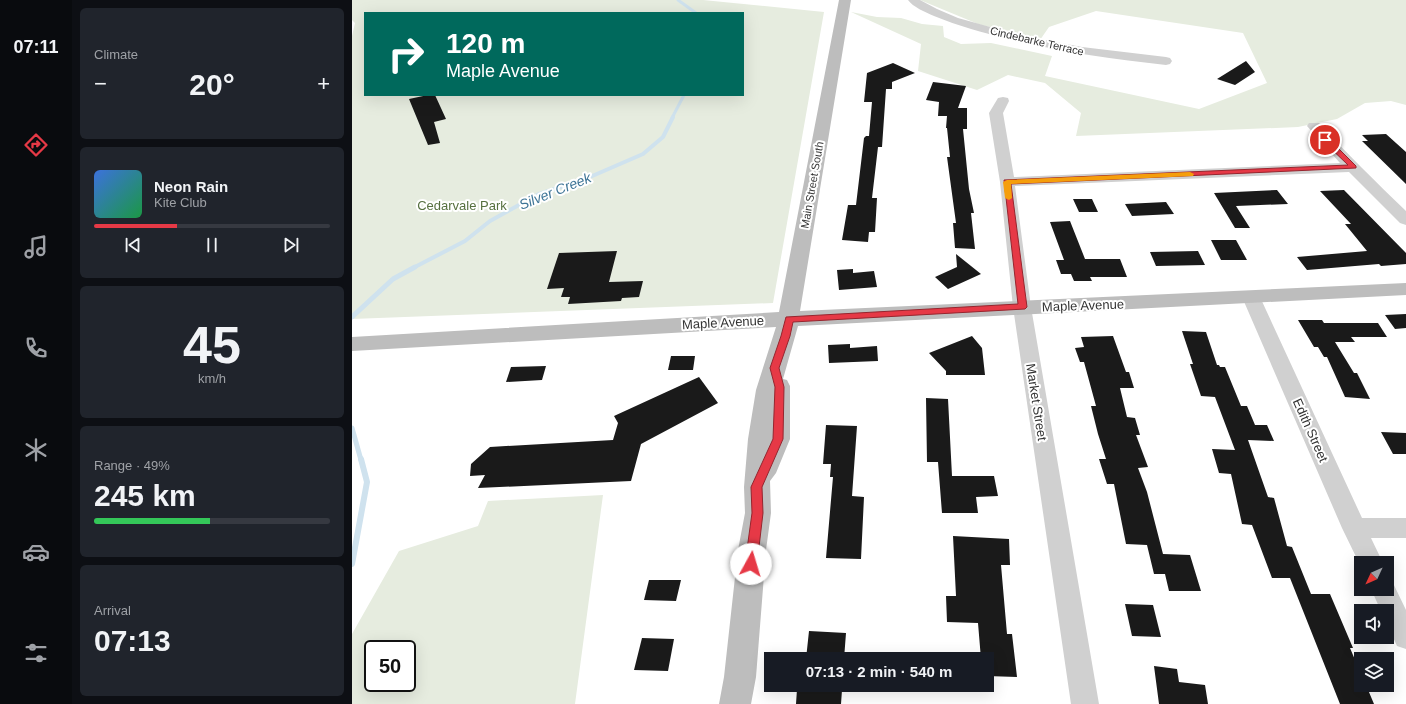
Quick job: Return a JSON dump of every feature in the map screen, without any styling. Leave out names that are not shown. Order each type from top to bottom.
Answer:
[{"type":"main road","name":"Main Street South","points":[[735,704],[740,677],[752,550],[758,513],[757,487],[778,439],[779,387],[775,368],[786,336],[845,0]]},
{"type":"main road","name":"Maple Avenue","points":[[352,344],[789,319],[1406,289]]},
{"type":"street","name":"Cindebarke Terrace","points":[[913,0],[924,7],[971,26],[1023,39],[1063,48],[1121,58],[1166,61]]},
{"type":"street","name":"Market Street","points":[[1003,101],[996,113],[1007,182],[1022,307],[1085,704]]},
{"type":"street","points":[[1314,126],[1340,155],[1354,167],[1406,220]]},
{"type":"street","points":[[1007,182],[1354,167]]},
{"type":"street","name":"Edith Street","points":[[1252,297],[1368,556]]},
{"type":"street","points":[[1354,528],[1406,528]]},
{"type":"street","points":[[1386,596],[1406,637]]},
{"type":"green space","name":"Cedarvale Park","points":[[352,0],[703,0],[824,12],[773,303],[352,319],[352,36],[355,23],[352,20]]},
{"type":"green space","points":[[920,0],[1406,0],[1406,105],[1391,101],[1365,103],[1337,119],[1298,127],[1076,136],[1081,113],[1045,83],[1008,75],[977,90],[918,71],[921,44],[851,12],[877,17],[901,18],[922,24],[943,26],[944,37],[961,44],[991,43],[1052,56],[1045,76],[1199,109],[1267,83],[1243,33],[1096,11],[1049,27],[1040,40],[978,24]]},
{"type":"green space","points":[[603,495],[575,704],[352,704],[352,634],[399,551],[478,526],[488,501]]},
{"type":"building","points":[[1246,61],[1255,72],[1235,85],[1217,79]]},
{"type":"building","points":[[893,63],[915,73],[892,82],[892,89],[886,89],[882,147],[878,147],[872,198],[877,198],[875,232],[869,232],[868,242],[842,240],[848,205],[856,205],[864,138],[869,136],[872,102],[864,102],[867,73]]},
{"type":"building","points":[[933,82],[966,86],[958,108],[967,108],[967,129],[963,129],[969,189],[974,213],[971,213],[975,249],[955,248],[953,223],[956,223],[947,157],[950,157],[946,128],[947,116],[938,116],[939,102],[926,100]]},
{"type":"building","points":[[423,96],[435,96],[446,119],[434,122],[440,143],[428,145],[409,99]]},
{"type":"building","points":[[1386,134],[1406,152],[1406,184],[1362,141],[1368,141],[1362,135]]},
{"type":"building","points":[[1277,190],[1288,204],[1236,206],[1250,228],[1235,228],[1214,193]]},
{"type":"building","points":[[1344,190],[1406,253],[1406,264],[1381,266],[1379,264],[1307,270],[1297,257],[1367,251],[1345,224],[1351,224],[1320,191]]},
{"type":"building","points":[[1073,199],[1092,199],[1098,212],[1079,212]]},
{"type":"building","points":[[1166,202],[1174,214],[1132,216],[1125,204]]},
{"type":"building","points":[[1070,221],[1085,259],[1120,259],[1127,277],[1090,277],[1092,281],[1074,281],[1071,274],[1061,274],[1056,260],[1064,260],[1050,222]]},
{"type":"building","points":[[1211,240],[1236,240],[1247,260],[1221,260]]},
{"type":"building","points":[[617,251],[609,282],[643,281],[639,297],[622,298],[621,301],[568,304],[570,297],[561,297],[564,288],[547,289],[559,253]]},
{"type":"building","points":[[1198,251],[1205,265],[1156,266],[1150,252]]},
{"type":"building","points":[[956,254],[981,274],[948,289],[935,277],[957,267]]},
{"type":"building","points":[[853,269],[853,273],[874,271],[877,287],[839,290],[837,270]]},
{"type":"building","points":[[1406,314],[1406,328],[1395,329],[1385,315]]},
{"type":"building","points":[[1298,320],[1322,320],[1324,323],[1378,323],[1387,337],[1351,337],[1355,342],[1335,342],[1354,373],[1357,373],[1370,399],[1345,397],[1327,357],[1324,357],[1318,347],[1314,347]]},
{"type":"building","points":[[1182,331],[1206,332],[1217,365],[1220,367],[1225,367],[1241,406],[1247,406],[1255,425],[1267,425],[1274,441],[1248,440],[1268,497],[1274,498],[1287,546],[1292,547],[1311,594],[1330,594],[1353,648],[1350,648],[1354,657],[1354,692],[1369,692],[1374,704],[1340,704],[1290,578],[1272,578],[1252,525],[1242,524],[1231,474],[1219,473],[1212,449],[1235,450],[1215,397],[1201,396],[1190,364],[1193,364]]},
{"type":"building","points":[[972,336],[982,348],[985,375],[946,375],[946,371],[929,353]]},
{"type":"building","points":[[1113,336],[1126,372],[1129,372],[1134,388],[1120,388],[1127,417],[1135,418],[1140,435],[1136,435],[1148,467],[1138,468],[1147,492],[1163,554],[1190,555],[1201,591],[1169,591],[1165,574],[1154,574],[1147,545],[1126,544],[1114,484],[1107,484],[1099,459],[1106,459],[1091,406],[1096,406],[1084,362],[1080,362],[1075,348],[1084,347],[1081,337]]},
{"type":"building","points":[[850,344],[850,348],[877,346],[878,361],[829,363],[828,345]]},
{"type":"building","points":[[671,356],[695,356],[693,370],[668,370]]},
{"type":"building","points":[[546,366],[542,380],[506,382],[511,367]]},
{"type":"building","points":[[699,377],[718,403],[641,444],[631,481],[478,488],[485,475],[470,476],[471,464],[490,447],[613,440],[618,423],[614,416]]},
{"type":"building","points":[[926,398],[948,399],[952,476],[994,476],[998,496],[976,497],[978,513],[942,513],[938,462],[927,462]]},
{"type":"building","points":[[826,425],[857,426],[852,496],[864,497],[861,559],[826,558],[833,477],[830,477],[831,464],[823,464]]},
{"type":"building","points":[[1381,432],[1406,433],[1406,454],[1393,454]]},
{"type":"building","points":[[953,536],[1009,539],[1010,565],[1001,565],[1007,634],[1012,634],[1017,677],[994,676],[994,652],[980,652],[978,623],[947,622],[946,596],[956,596]]},
{"type":"building","points":[[649,580],[681,580],[676,601],[644,600]]},
{"type":"building","points":[[1125,604],[1153,605],[1161,637],[1132,636]]},
{"type":"building","points":[[809,631],[846,633],[845,652],[807,652]]},
{"type":"building","points":[[642,638],[674,639],[668,671],[634,670]]},
{"type":"building","points":[[1154,666],[1177,669],[1179,682],[1205,685],[1208,704],[1159,704]]},
{"type":"building","points":[[797,692],[842,692],[841,704],[796,704]]},
{"type":"waterway","name":"Silver Creek","points":[[678,0],[695,12]]},
{"type":"waterway","name":"Silver Creek","points":[[672,118],[683,96]]},
{"type":"waterway","name":"Silver Creek","points":[[413,268],[465,241],[490,221],[539,194],[583,180],[643,154],[663,137],[673,117]]},
{"type":"waterway","name":"Silver Creek","points":[[352,317],[393,279],[415,267]]},
{"type":"waterway","name":"Silver Creek","points":[[352,428],[361,460]]},
{"type":"waterway","name":"Silver Creek","points":[[352,564],[367,482],[361,459]]},
{"type":"slow traffic","points":[[1009,198],[1007,182],[1190,174]]},
{"type":"route","points":[[751,564],[758,513],[757,487],[778,439],[779,387],[775,368],[786,336],[789,319],[1022,307],[1007,182],[1354,167],[1325,140]]}]
